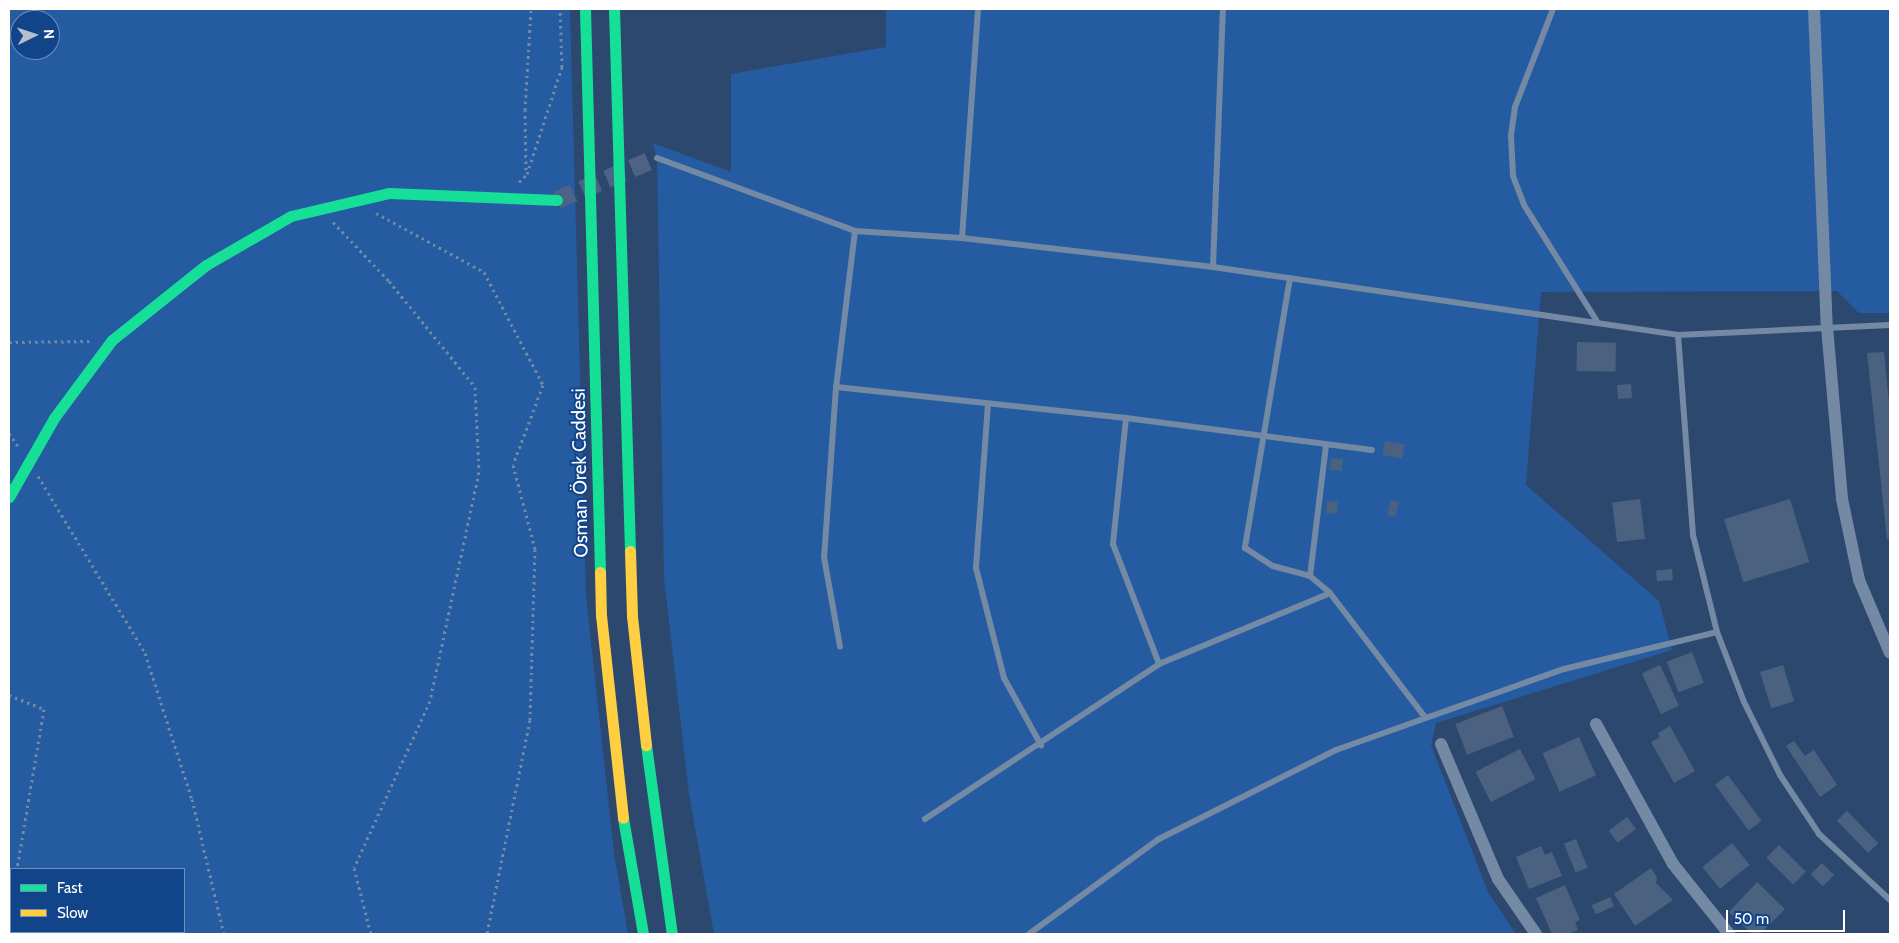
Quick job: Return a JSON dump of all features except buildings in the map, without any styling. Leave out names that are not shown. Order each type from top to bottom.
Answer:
[{"type":"main road","name":"Osman Örek Caddesi","points":[[585,9],[601,615],[622,812],[643,934]]},
{"type":"main road","points":[[614,9],[632,616],[653,810],[672,934]]},
{"type":"main road","points":[[9,497],[28,460],[54,418],[112,340],[206,265],[291,216],[389,194],[508,196],[557,200]]},
{"type":"street","points":[[1814,9],[1827,327],[1849,543],[1859,580],[1890,653]]},
{"type":"street","points":[[1596,724],[1673,864],[1729,934]]},
{"type":"street","points":[[1441,744],[1498,878],[1536,934]]},
{"type":"lane","points":[[962,238],[978,9]]},
{"type":"lane","points":[[1213,267],[1223,9]]},
{"type":"lane","points":[[1553,9],[1515,107],[1511,136],[1513,176],[1524,205],[1598,323]]},
{"type":"lane","points":[[657,158],[855,231],[962,238],[1213,267],[1678,334],[1890,325]]},
{"type":"lane","points":[[840,647],[824,557],[836,386],[855,231]]},
{"type":"lane","points":[[1290,278],[1245,548],[1273,566],[1310,576],[1330,593],[1424,716]]},
{"type":"lane","points":[[1678,334],[1693,535],[1717,632],[1744,702],[1780,775],[1819,834],[1890,900]]},
{"type":"lane","points":[[836,386],[1126,418],[1372,450]]},
{"type":"lane","points":[[988,404],[976,568],[1004,678],[1041,745]]},
{"type":"lane","points":[[1126,418],[1113,544],[1159,664]]},
{"type":"lane","points":[[1310,576],[1326,445]]},
{"type":"lane","points":[[925,819],[1041,745],[1159,664],[1330,593]]},
{"type":"lane","points":[[1029,934],[1159,839],[1336,750],[1424,716],[1564,668],[1717,632]]},
{"type":"path","points":[[526,174],[526,110],[530,9]]},
{"type":"path","points":[[508,196],[526,174],[562,67],[560,9]]},
{"type":"path","points":[[355,201],[484,272],[543,385],[513,465],[535,549],[530,720],[487,934]]},
{"type":"path","points":[[320,209],[389,281],[475,387],[479,472],[430,702],[354,868],[372,934]]},
{"type":"path","points":[[9,342],[112,340]]},
{"type":"path","points":[[9,434],[28,460],[145,653],[192,799],[224,934]]},
{"type":"path","points":[[9,694],[44,709],[17,868]]},
{"type":"shaded area","points":[[9,9],[570,9],[586,596],[614,853],[628,934],[9,934]]},
{"type":"shaded area","points":[[886,9],[1890,9],[1890,313],[1859,313],[1837,291],[1541,292],[1526,485],[1659,601],[1672,650],[1436,723],[1431,745],[1488,892],[1516,934],[714,934],[689,794],[664,578],[657,158],[653,143],[731,172],[731,74],[886,47]]},
{"type":"tunnel","points":[[557,200],[657,158]]},
{"type":"traffic: fast","points":[[585,9],[600,572]]},
{"type":"traffic: fast","points":[[614,9],[630,551]]},
{"type":"traffic: fast","points":[[9,497],[54,418],[112,340],[206,265],[291,216],[389,193],[557,200]]},
{"type":"traffic: fast","points":[[646,745],[672,934]]},
{"type":"traffic: fast","points":[[623,818],[643,934]]},
{"type":"traffic: slow","points":[[630,551],[632,616],[646,745]]},
{"type":"traffic: slow","points":[[600,572],[601,615],[623,818]]}]
